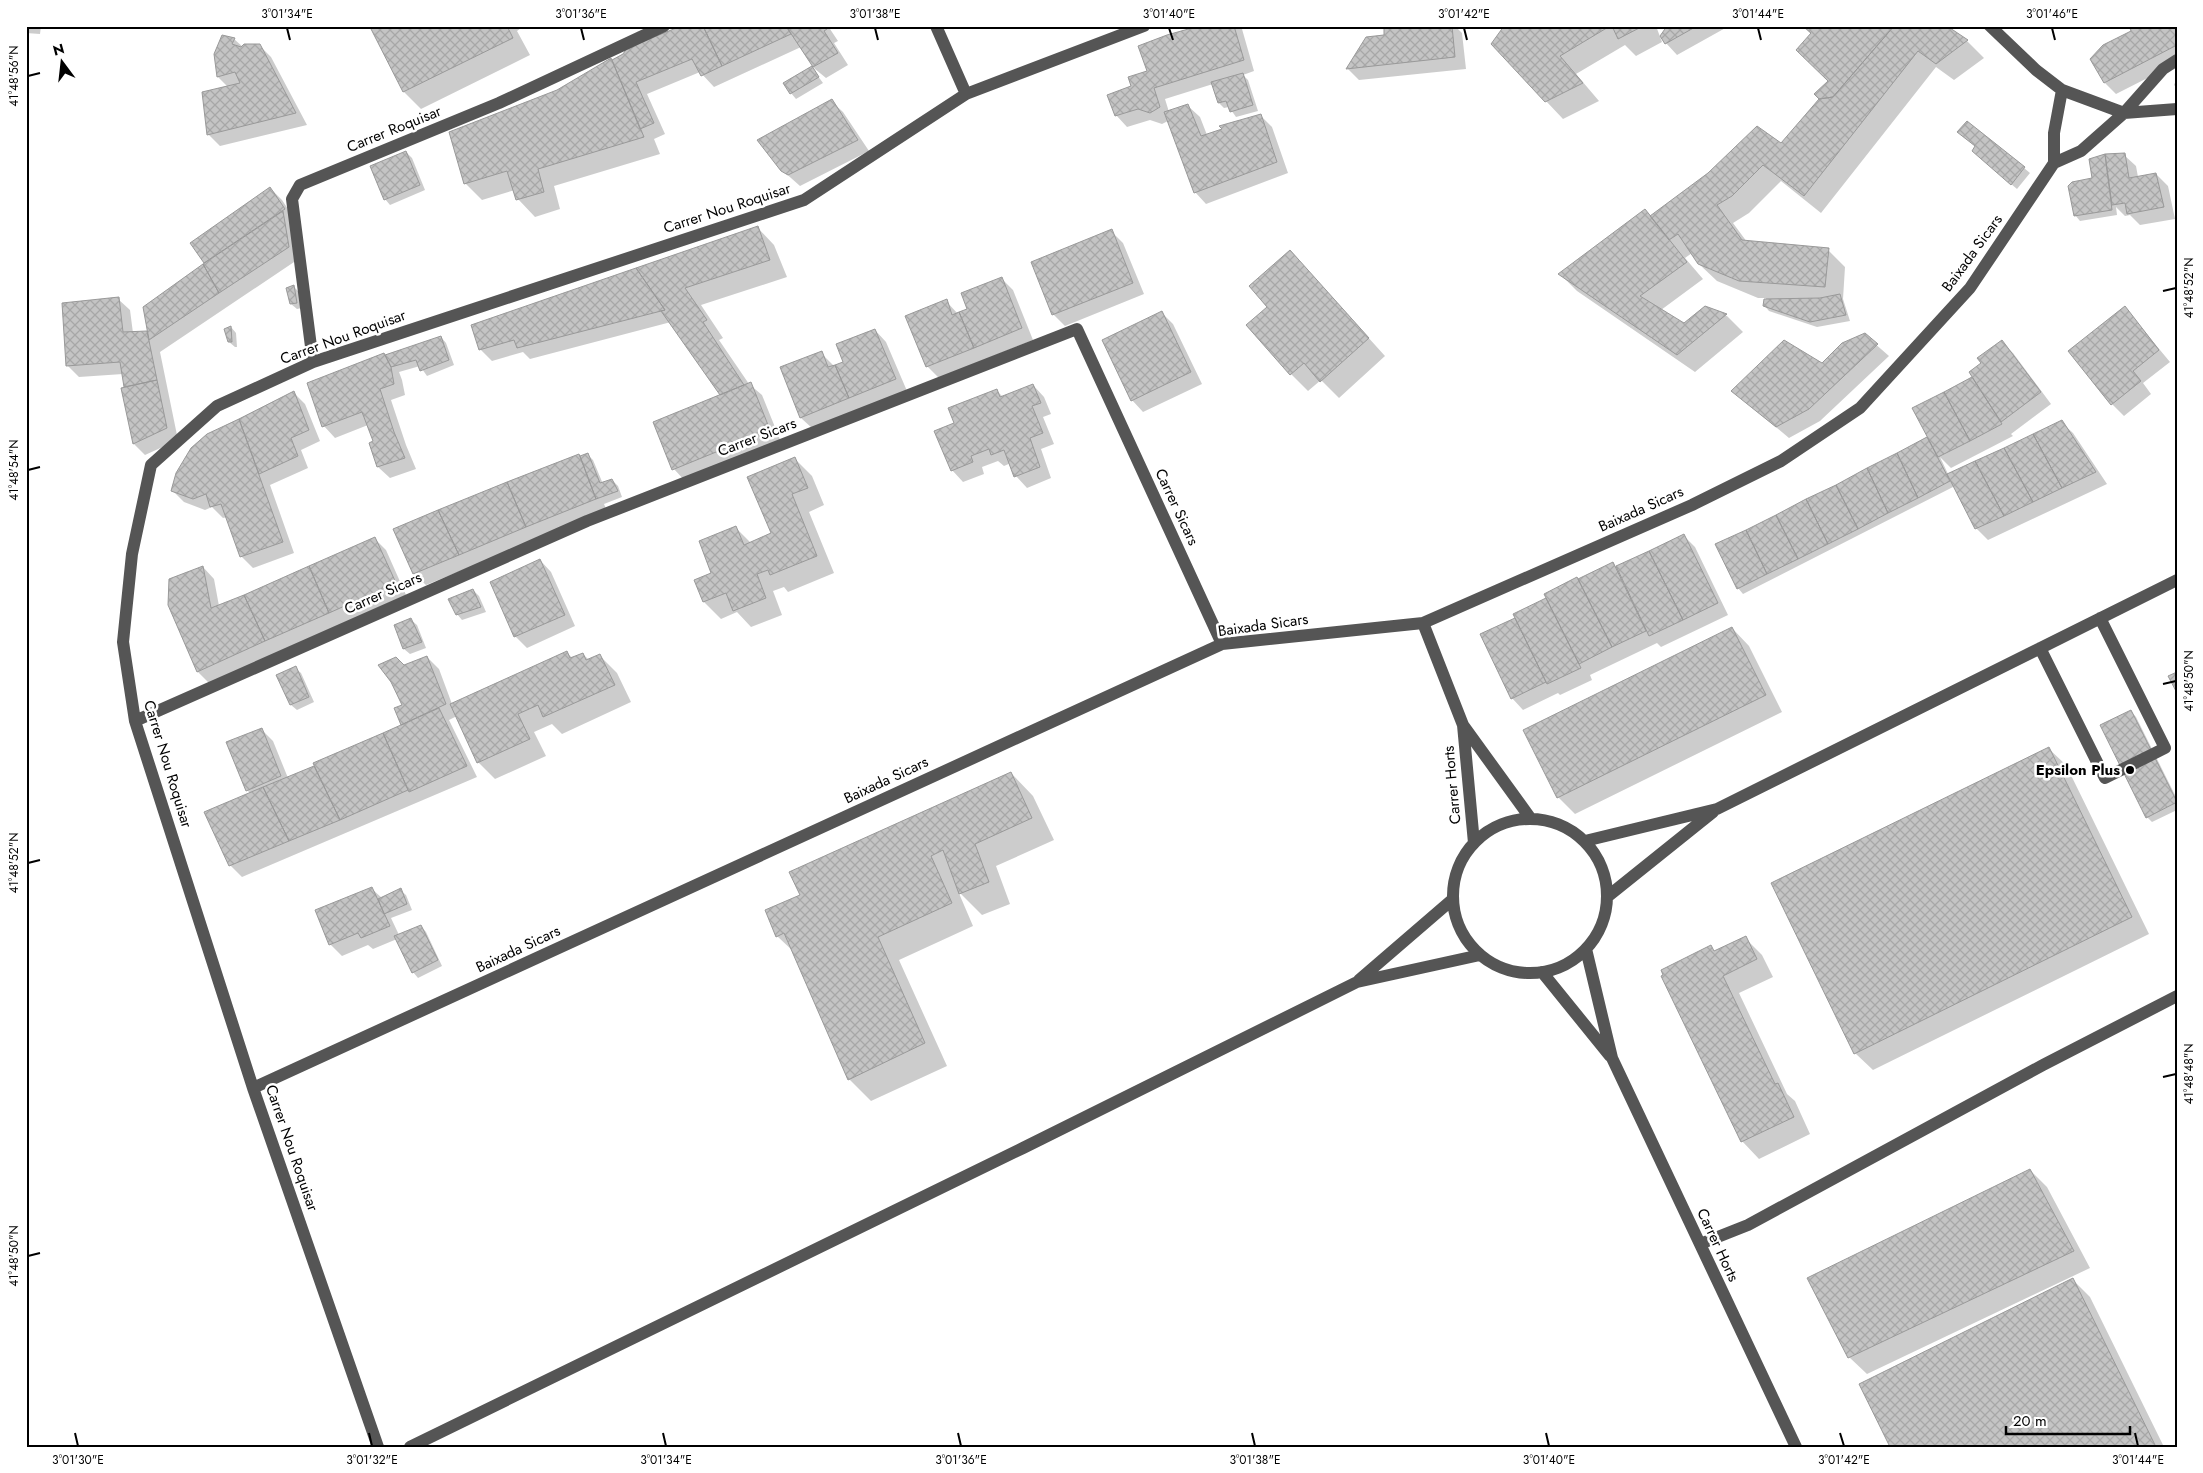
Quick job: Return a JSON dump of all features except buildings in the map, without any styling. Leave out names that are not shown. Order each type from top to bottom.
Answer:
[{"type":"street","name":"Carrer Roquisar","points":[[313,362],[292,199],[300,185],[499,103],[664,26]]},
{"type":"street","points":[[936,26],[966,94]]},
{"type":"street","name":"Carrer Nou Roquisar","points":[[378,1447],[253,1088],[135,721],[123,642],[132,554],[151,465],[217,406],[313,362],[804,200],[966,94],[1144,26]]},
{"type":"street","points":[[1990,26],[2036,70],[2062,90],[2124,113],[2177,109]]},
{"type":"street","points":[[2062,90],[2054,133],[2054,163],[2081,151],[2124,113],[2162,69],[2177,60]]},
{"type":"street","name":"Baixada Sicars","points":[[253,1088],[1222,644],[1423,623],[1692,504],[1782,461],[1860,408],[1970,288],[2054,163]]},
{"type":"street","name":"Carrer Sicars","points":[[135,721],[587,521],[1077,329],[1222,644]]},
{"type":"street","points":[[1607,897],[1717,809],[2177,580]]},
{"type":"street","points":[[2040,648],[2105,778],[2165,748],[2100,618]]},
{"type":"street","name":"Carrer Horts","points":[[1423,623],[1463,725],[1531,819]]},
{"type":"street","name":"Carrer Horts","points":[[1463,725],[1474,843]]},
{"type":"street","points":[[1584,841],[1717,809]]},
{"type":"street","points":[[1531,819],[1555,823],[1576,834],[1584,841],[1602,867],[1607,897],[1602,925],[1586,949],[1566,965],[1542,972],[1509,970],[1480,955],[1460,930],[1454,910],[1453,898],[1457,869],[1474,843],[1500,825],[1531,819]]},
{"type":"street","points":[[1357,982],[1453,898]]},
{"type":"street","name":"Carrer Horts","points":[[1586,949],[1612,1058],[1796,1447]]},
{"type":"street","points":[[410,1447],[1023,1148],[1357,982],[1480,955]]},
{"type":"street","name":"Carrer Horts","points":[[1542,972],[1612,1058]]},
{"type":"street","points":[[1700,1244],[1748,1224],[2177,996]]},
{"type":"place","name":"Epsilon Plus","points":[[2130,770]]}]
